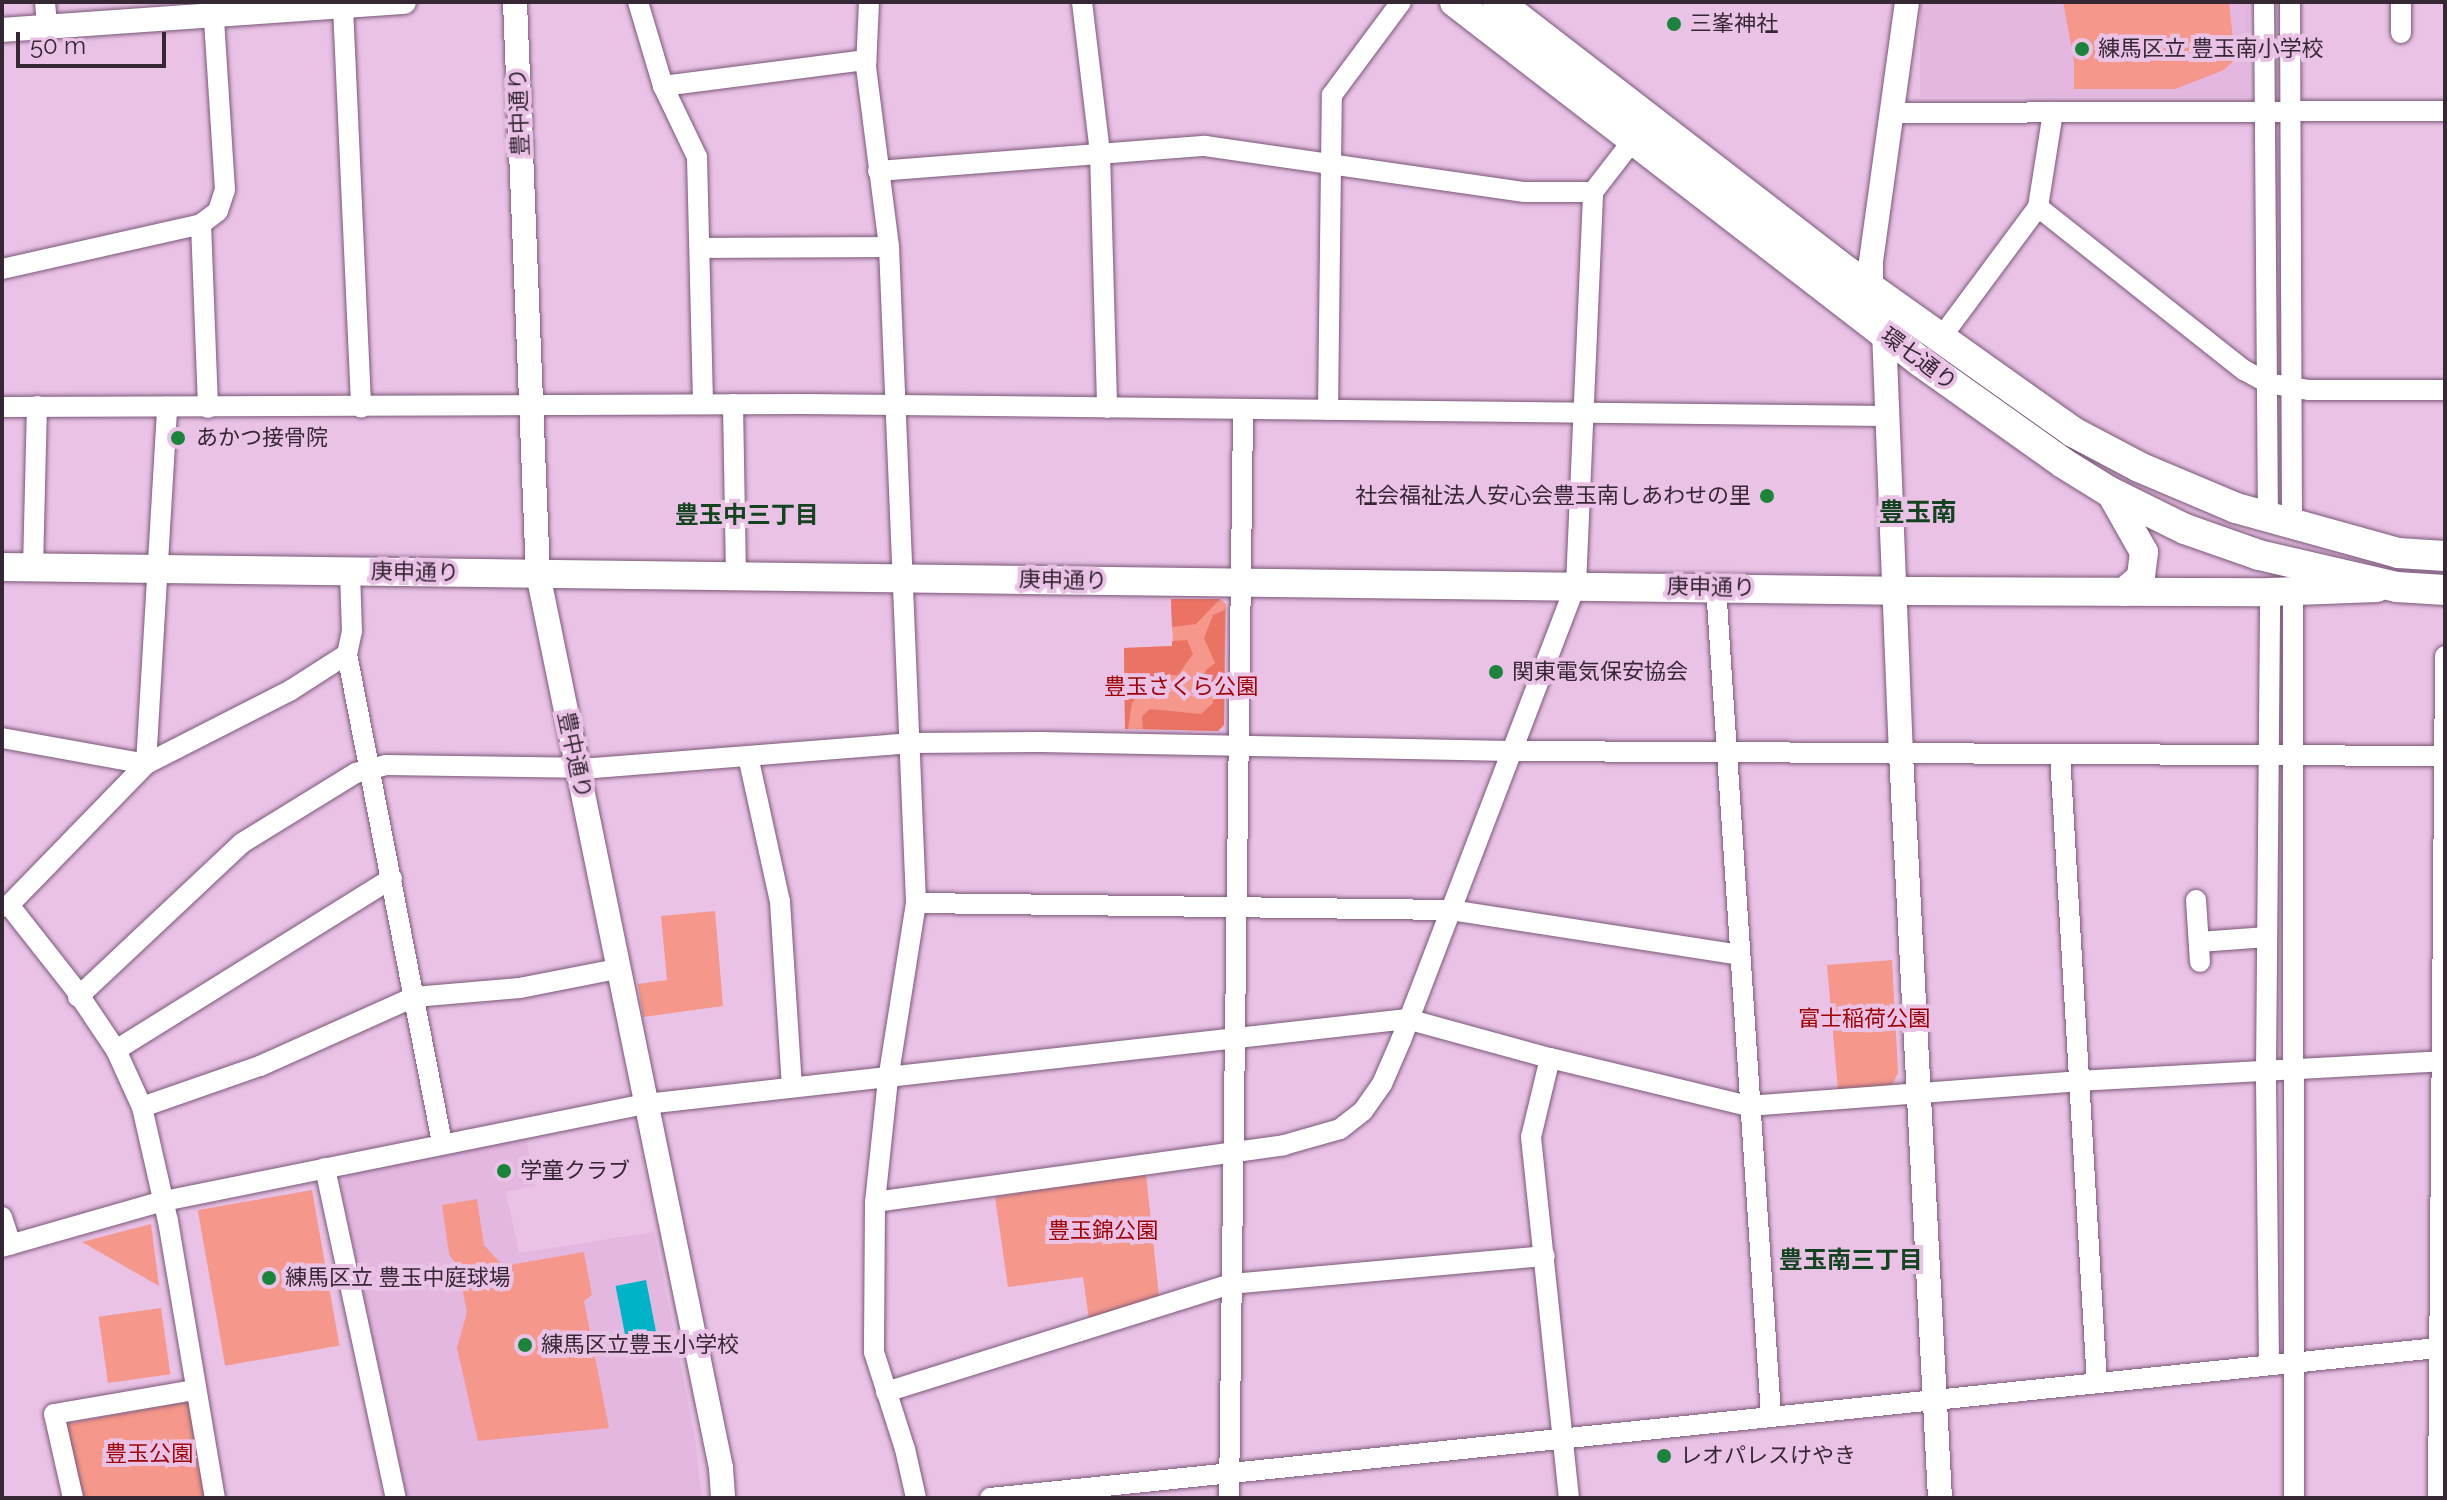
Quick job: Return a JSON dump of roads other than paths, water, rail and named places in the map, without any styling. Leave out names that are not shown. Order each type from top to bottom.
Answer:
[{"type":"main road","name":"環七通り","points":[[1455,2],[1884,332],[2037,445],[2110,492],[2185,529],[2246,551],[2397,587],[2445,590]]},
{"type":"main road","name":"環七通り","points":[[1498,2],[1871,288],[2073,432],[2197,493],[2280,522],[2398,553],[2445,556]]},
{"type":"main road","points":[[2110,492],[2144,552],[2141,577],[2124,592]]},
{"type":"main road","name":"庚申通り","points":[[2,567],[2124,592],[2397,587]]},
{"type":"street","points":[[2,30],[46,14],[343,7],[393,2]]},
{"type":"street","name":"豊中通り","points":[[515,2],[538,574],[721,1468],[723,1498]]},
{"type":"street","points":[[638,2],[663,86],[697,157],[703,404]]},
{"type":"street","points":[[869,2],[866,60],[889,247],[916,903],[888,1079],[875,1202],[874,1352],[905,1449],[916,1498]]},
{"type":"street","points":[[1082,2],[1100,153],[1107,408]]},
{"type":"street","points":[[1328,410],[1333,90],[1401,2]]},
{"type":"street","points":[[1907,2],[1871,288],[1884,332],[1893,590],[1940,1498]]},
{"type":"street","points":[[2264,2],[2267,383],[2280,522]]},
{"type":"street","points":[[2280,522],[2291,387],[2290,2]]},
{"type":"street","points":[[2401,2],[2401,33]]},
{"type":"street","points":[[343,7],[361,408]]},
{"type":"street","points":[[2,269],[201,224],[218,211],[225,190],[213,9]]},
{"type":"street","points":[[663,86],[866,60]]},
{"type":"street","points":[[1892,113],[2445,111]]},
{"type":"street","points":[[1940,339],[2038,207],[2053,112]]},
{"type":"street","points":[[875,1202],[1317,1138],[1340,1129],[1363,1111],[1382,1084],[1576,585],[1593,192],[1633,140]]},
{"type":"street","points":[[878,171],[1205,146],[1525,192],[1593,192]]},
{"type":"street","points":[[2038,207],[2244,370],[2267,383],[2291,387],[2445,390]]},
{"type":"street","points":[[201,224],[208,408]]},
{"type":"street","points":[[700,248],[889,247]]},
{"type":"street","points":[[2,407],[361,408],[733,404],[1885,416]]},
{"type":"street","points":[[733,404],[736,576]]},
{"type":"street","points":[[33,568],[37,406]]},
{"type":"street","points":[[146,764],[167,407]]},
{"type":"street","points":[[1229,1498],[1243,409]]},
{"type":"street","points":[[350,572],[352,631],[347,654],[372,768],[442,1143]]},
{"type":"street","points":[[1716,587],[1748,1106],[1771,1415]]},
{"type":"street","points":[[2269,1365],[2266,1070],[2269,756],[2281,591]]},
{"type":"street","points":[[2281,591],[2293,756],[2296,1068],[2294,1498]]},
{"type":"street","points":[[215,1498],[164,1201],[142,1107],[116,1050],[6,906],[146,764],[291,690],[347,654]]},
{"type":"street","points":[[2438,1498],[2442,1348],[2445,656]]},
{"type":"street","points":[[2,738],[146,764]]},
{"type":"street","points":[[78,997],[242,843],[356,773],[372,768],[577,766],[910,743],[1511,751],[2444,756]]},
{"type":"street","points":[[2060,755],[2097,1383]]},
{"type":"street","points":[[748,756],[780,902],[792,1086]]},
{"type":"street","points":[[116,1050],[392,878]]},
{"type":"street","points":[[2196,900],[2199,952],[2267,937]]},
{"type":"street","points":[[916,903],[1450,910],[1740,955]]},
{"type":"street","points":[[142,1107],[260,1066],[414,997],[520,988],[617,969]]},
{"type":"street","points":[[2,1217],[7,1246],[164,1201],[646,1104],[1407,1019],[1550,1058],[1748,1106],[2078,1081],[2442,1062]]},
{"type":"street","points":[[1550,1058],[1531,1137],[1569,1498]]},
{"type":"street","points":[[325,1168],[396,1498]]},
{"type":"street","points":[[886,1392],[1231,1284],[1545,1256]]},
{"type":"street","points":[[990,1498],[2442,1348]]},
{"type":"street","points":[[73,1498],[54,1414],[195,1390]]},
{"type":"water","points":[[646,1280],[660,1352],[629,1358],[616,1286]]},
{"type":"place","name":"三峯神社","points":[[1674,24]]},
{"type":"place","name":"練馬区立 豊玉南小学校","points":[[2082,49]]},
{"type":"place","name":"あかつ接骨院","points":[[178,438]]},
{"type":"place","name":"社会福祉法人安心会豊玉南しあわせの里","points":[[1767,496]]},
{"type":"place","name":"関東電気保安協会","points":[[1496,672]]},
{"type":"place","name":"学童クラブ","points":[[504,1171]]},
{"type":"place","name":"練馬区立 豊玉中庭球場","points":[[269,1278]]},
{"type":"place","name":"練馬区立豊玉小学校","points":[[525,1345]]},
{"type":"place","name":"レオパレスけやき","points":[[1664,1456]]},
{"type":"district","name":"豊玉南","points":[[1918,513]]},
{"type":"district","name":"豊玉中三丁目","points":[[747,515]]},
{"type":"district","name":"豊玉南三丁目","points":[[1851,1260]]},
{"type":"park label","name":"豊玉さくら公園","points":[[1181,687]]},
{"type":"park label","name":"富士稲荷公園","points":[[1864,1019]]},
{"type":"park label","name":"豊玉錦公園","points":[[1103,1231]]},
{"type":"park label","name":"豊玉公園","points":[[149,1454]]}]
